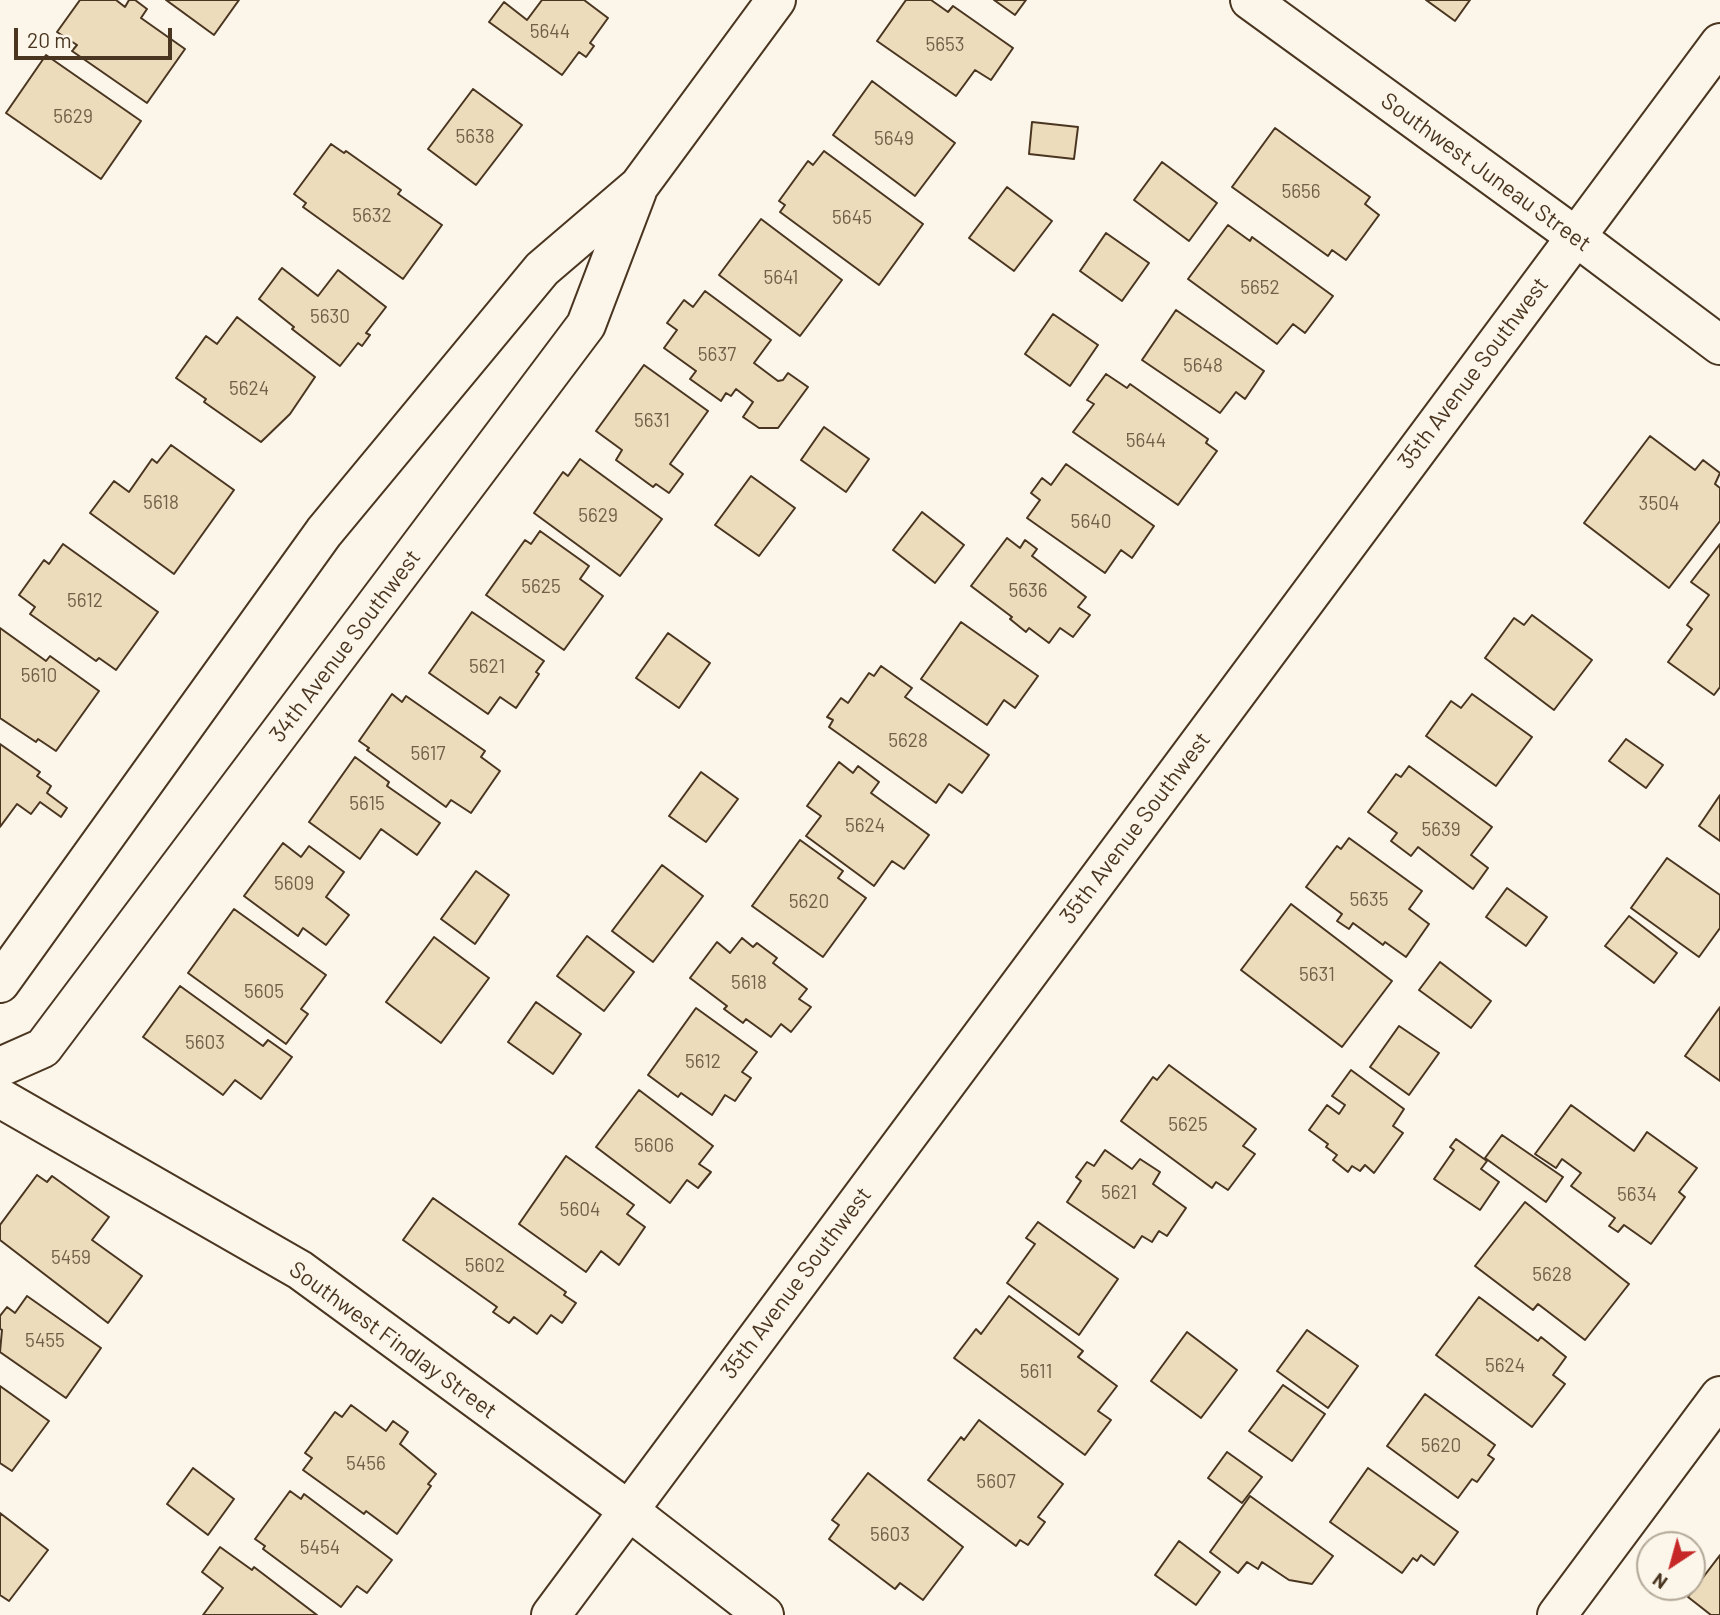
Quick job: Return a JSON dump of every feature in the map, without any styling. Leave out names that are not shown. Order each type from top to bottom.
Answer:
[{"type":"street","name":"34th Avenue Southwest","points":[[0,983],[324,532],[542,269],[639,186],[776,0]]},
{"type":"street","name":"Southwest Juneau Street","points":[[1250,0],[1720,345]]},
{"type":"street","name":"35th Avenue Southwest","points":[[551,1615],[1720,43]]},
{"type":"street","name":"34th Avenue Southwest","points":[[0,1067],[43,1048],[586,325],[639,186]]},
{"type":"street","name":"Southwest Findlay Street","points":[[0,1098],[300,1270],[628,1510],[764,1615]]},
{"type":"street","points":[[1557,1615],[1720,1396]]},
{"type":"building","points":[[80,0],[116,0],[125,7],[129,0],[135,0],[147,9],[141,18],[185,49],[147,103],[72,51],[77,45],[57,32]]},
{"type":"building","points":[[166,0],[239,0],[214,35]]},
{"type":"building","points":[[542,0],[584,0],[608,18],[590,43],[594,46],[586,57],[579,52],[562,75],[489,22],[504,2],[527,20]]},
{"type":"building","points":[[906,0],[931,0],[948,12],[953,6],[1013,48],[991,80],[975,70],[956,96],[877,41]]},
{"type":"building","points":[[994,0],[1026,0],[1015,15]]},
{"type":"building","points":[[1426,0],[1470,0],[1455,21]]},
{"type":"building","points":[[46,55],[141,121],[101,179],[6,113]]},
{"type":"building","points":[[872,81],[955,143],[915,196],[833,135]]},
{"type":"building","points":[[473,89],[522,125],[476,185],[428,149]]},
{"type":"building","points":[[1032,122],[1078,127],[1074,159],[1029,154]]},
{"type":"building","points":[[1275,128],[1370,197],[1365,204],[1379,215],[1346,260],[1332,250],[1328,256],[1232,187]]},
{"type":"building","points":[[331,144],[344,153],[346,151],[401,190],[398,194],[442,225],[403,279],[303,207],[306,203],[294,194]]},
{"type":"building","points":[[824,151],[923,224],[879,285],[780,212],[785,205],[779,201],[808,161],[813,165]]},
{"type":"building","points":[[1162,162],[1217,203],[1189,241],[1134,200]]},
{"type":"building","points":[[1007,187],[1052,221],[1014,271],[969,238]]},
{"type":"building","points":[[761,219],[842,280],[800,336],[719,275]]},
{"type":"building","points":[[1228,225],[1250,241],[1252,237],[1333,296],[1305,333],[1293,324],[1277,344],[1188,279]]},
{"type":"building","points":[[1106,233],[1149,263],[1122,301],[1080,271]]},
{"type":"building","points":[[282,268],[318,296],[338,270],[386,307],[366,333],[370,335],[362,346],[358,343],[340,366],[259,299]]},
{"type":"building","points":[[705,291],[771,340],[754,363],[778,381],[783,380],[788,373],[808,387],[778,428],[759,428],[743,417],[753,402],[736,389],[731,396],[726,393],[721,401],[690,379],[696,371],[664,348],[677,330],[667,323],[684,300],[693,307]]},
{"type":"building","points":[[1176,310],[1264,371],[1245,399],[1236,392],[1220,413],[1142,360]]},
{"type":"building","points":[[1053,314],[1098,345],[1070,386],[1025,354]]},
{"type":"building","points":[[237,317],[315,377],[290,414],[261,442],[204,402],[206,399],[176,378],[206,336],[217,344]]},
{"type":"building","points":[[644,365],[708,411],[670,464],[683,474],[669,493],[656,484],[653,487],[616,460],[622,450],[596,431]]},
{"type":"building","points":[[1106,374],[1127,388],[1130,384],[1208,439],[1206,443],[1217,451],[1178,505],[1073,432],[1094,404],[1087,400]]},
{"type":"building","points":[[824,427],[869,459],[846,492],[801,460]]},
{"type":"building","points":[[1650,436],[1695,470],[1703,460],[1720,473],[1715,484],[1720,488],[1720,521],[1669,588],[1584,523]]},
{"type":"building","points":[[171,445],[234,490],[174,574],[90,513],[114,481],[129,492],[152,459],[157,463]]},
{"type":"building","points":[[580,459],[662,519],[620,576],[534,513],[563,472],[568,476]]},
{"type":"building","points":[[1066,464],[1154,526],[1132,558],[1121,550],[1105,573],[1027,518],[1040,500],[1031,493],[1042,478],[1051,485]]},
{"type":"building","points":[[751,476],[795,508],[759,556],[715,525]]},
{"type":"building","points":[[922,512],[964,545],[935,583],[893,550]]},
{"type":"building","points":[[540,531],[589,566],[580,579],[603,596],[564,650],[486,595],[525,540],[531,544]]},
{"type":"building","points":[[1007,538],[1020,548],[1025,540],[1037,549],[1032,556],[1086,597],[1078,607],[1090,615],[1073,637],[1060,628],[1049,643],[1029,628],[1026,632],[1010,619],[1012,617],[971,586]]},
{"type":"building","points":[[63,544],[158,612],[116,670],[99,658],[96,661],[30,614],[35,607],[19,595],[44,560],[49,564]]},
{"type":"building","points":[[1720,544],[1720,687],[1714,695],[1668,662],[1692,629],[1687,625],[1709,595],[1691,582]]},
{"type":"building","points":[[472,612],[544,661],[536,672],[539,674],[516,708],[500,697],[488,714],[429,673]]},
{"type":"building","points":[[1532,615],[1592,660],[1554,710],[1485,658],[1514,618],[1524,625]]},
{"type":"building","points":[[961,622],[1038,676],[1015,708],[1004,700],[987,725],[921,679]]},
{"type":"building","points":[[0,628],[46,661],[50,656],[99,691],[56,751],[38,739],[36,742],[0,718]]},
{"type":"building","points":[[668,633],[710,663],[679,708],[636,678]]},
{"type":"building","points":[[881,666],[912,688],[905,697],[989,755],[962,793],[949,784],[936,803],[829,727],[833,720],[827,717],[841,698],[848,703],[869,673],[874,676]]},
{"type":"building","points":[[392,694],[402,702],[406,696],[485,751],[481,757],[500,771],[471,813],[451,800],[446,807],[367,750],[369,748],[359,741]]},
{"type":"building","points":[[1472,694],[1532,737],[1496,786],[1426,736],[1451,701],[1461,708]]},
{"type":"building","points":[[1626,739],[1663,765],[1646,788],[1609,761]]},
{"type":"building","points":[[0,744],[40,772],[37,776],[51,786],[47,793],[67,808],[61,817],[40,802],[31,814],[17,804],[0,827]]},
{"type":"building","points":[[355,757],[389,782],[387,786],[440,823],[417,855],[381,829],[360,859],[309,822]]},
{"type":"building","points":[[839,762],[853,773],[858,766],[879,782],[871,793],[929,835],[904,869],[892,861],[874,886],[806,836],[821,816],[807,806]]},
{"type":"building","points":[[1409,766],[1492,827],[1471,855],[1488,868],[1473,889],[1418,847],[1411,856],[1391,841],[1397,833],[1368,812],[1396,774],[1401,777]]},
{"type":"building","points":[[701,772],[738,799],[706,842],[669,816]]},
{"type":"building","points":[[1720,795],[1720,841],[1699,826]]},
{"type":"building","points":[[1349,838],[1422,891],[1409,909],[1429,924],[1406,957],[1385,942],[1383,945],[1353,923],[1349,929],[1337,921],[1342,914],[1306,887],[1337,846],[1341,849]]},
{"type":"building","points":[[800,840],[843,871],[838,878],[866,898],[823,957],[752,906]]},
{"type":"building","points":[[283,843],[301,857],[309,846],[344,872],[326,897],[349,915],[326,945],[303,928],[298,936],[244,896]]},
{"type":"building","points":[[1667,858],[1720,895],[1720,928],[1699,957],[1631,908]]},
{"type":"building","points":[[662,865],[703,896],[653,962],[612,931]]},
{"type":"building","points":[[476,871],[509,895],[475,944],[441,919]]},
{"type":"building","points":[[1507,888],[1547,917],[1526,946],[1486,917]]},
{"type":"building","points":[[1291,904],[1392,981],[1342,1047],[1241,970]]},
{"type":"building","points":[[234,909],[326,975],[301,1009],[308,1014],[286,1044],[188,973]]},
{"type":"building","points":[[1629,916],[1677,953],[1654,983],[1605,946]]},
{"type":"building","points":[[587,936],[634,972],[604,1011],[557,976]]},
{"type":"building","points":[[434,937],[489,978],[441,1043],[386,1002]]},
{"type":"building","points":[[742,938],[753,947],[757,943],[777,958],[773,963],[807,989],[799,999],[811,1007],[791,1032],[781,1024],[771,1037],[746,1019],[743,1023],[724,1009],[727,1006],[690,978],[717,942],[730,953]]},
{"type":"building","points":[[1440,962],[1491,1001],[1471,1028],[1419,990]]},
{"type":"building","points":[[180,986],[263,1046],[268,1040],[292,1057],[261,1099],[235,1080],[223,1095],[143,1037]]},
{"type":"building","points":[[536,1002],[581,1034],[553,1074],[508,1042]]},
{"type":"building","points":[[1720,1007],[1720,1081],[1685,1056]]},
{"type":"building","points":[[696,1008],[757,1052],[742,1072],[751,1078],[735,1101],[725,1095],[712,1115],[681,1093],[678,1097],[648,1075]]},
{"type":"building","points":[[1399,1026],[1439,1053],[1409,1095],[1370,1067]]},
{"type":"building","points":[[1169,1065],[1256,1129],[1243,1146],[1255,1154],[1228,1190],[1216,1182],[1212,1188],[1121,1121],[1153,1077],[1157,1080]]},
{"type":"building","points":[[1351,1070],[1404,1109],[1393,1126],[1403,1133],[1374,1173],[1365,1165],[1360,1171],[1352,1166],[1348,1172],[1333,1160],[1337,1155],[1326,1147],[1328,1144],[1309,1130],[1327,1105],[1339,1114],[1345,1105],[1332,1096]]},
{"type":"building","points":[[639,1090],[713,1146],[699,1164],[711,1172],[698,1188],[687,1180],[670,1203],[596,1147]]},
{"type":"building","points":[[1571,1105],[1634,1151],[1647,1132],[1697,1168],[1679,1192],[1685,1197],[1651,1244],[1624,1225],[1618,1232],[1609,1226],[1615,1218],[1571,1186],[1581,1173],[1562,1159],[1556,1168],[1535,1154]]},
{"type":"building","points":[[1502,1135],[1563,1177],[1546,1202],[1485,1158]]},
{"type":"building","points":[[1456,1139],[1487,1161],[1481,1169],[1499,1182],[1480,1210],[1434,1179],[1454,1150],[1450,1147]]},
{"type":"building","points":[[1105,1150],[1132,1169],[1140,1159],[1160,1172],[1153,1184],[1186,1208],[1167,1236],[1159,1231],[1152,1242],[1142,1236],[1134,1248],[1067,1202],[1081,1181],[1076,1177],[1087,1162],[1094,1166]]},
{"type":"building","points":[[566,1156],[634,1205],[627,1214],[645,1227],[619,1265],[601,1251],[586,1272],[519,1224]]},
{"type":"building","points":[[37,1175],[47,1182],[52,1176],[109,1217],[92,1240],[142,1276],[108,1323],[0,1240],[0,1225]]},
{"type":"building","points":[[433,1198],[566,1292],[564,1295],[576,1303],[562,1323],[551,1315],[537,1334],[514,1317],[509,1323],[493,1312],[497,1307],[403,1240]]},
{"type":"building","points":[[1525,1202],[1629,1284],[1585,1340],[1538,1304],[1533,1310],[1475,1266]]},
{"type":"building","points":[[1038,1222],[1118,1279],[1079,1335],[1007,1283],[1035,1244],[1026,1238]]},
{"type":"building","points":[[27,1296],[101,1348],[66,1398],[0,1352],[0,1316],[7,1307],[15,1313]]},
{"type":"building","points":[[1009,1296],[1083,1351],[1078,1357],[1117,1386],[1098,1411],[1111,1420],[1085,1455],[954,1358],[976,1329],[981,1334]]},
{"type":"building","points":[[1479,1297],[1538,1341],[1541,1337],[1566,1357],[1553,1375],[1565,1384],[1532,1427],[1436,1355]]},
{"type":"building","points":[[1307,1330],[1358,1366],[1328,1408],[1277,1371]]},
{"type":"building","points":[[1187,1332],[1237,1370],[1201,1418],[1151,1381]]},
{"type":"building","points":[[1283,1385],[1325,1414],[1292,1461],[1249,1431]]},
{"type":"building","points":[[0,1386],[49,1421],[12,1471],[0,1463]]},
{"type":"building","points":[[1425,1394],[1495,1445],[1488,1455],[1494,1459],[1477,1482],[1472,1479],[1458,1498],[1387,1446]]},
{"type":"building","points":[[351,1405],[386,1431],[393,1421],[408,1432],[400,1444],[436,1474],[428,1484],[431,1486],[397,1534],[303,1470],[312,1458],[305,1453],[335,1412],[342,1417]]},
{"type":"building","points":[[979,1420],[1063,1484],[1038,1517],[1045,1522],[1028,1545],[1020,1540],[1016,1546],[928,1480],[961,1437],[964,1440]]},
{"type":"building","points":[[1227,1452],[1262,1477],[1242,1503],[1208,1478]]},
{"type":"building","points":[[193,1468],[234,1499],[208,1535],[167,1504]]},
{"type":"building","points":[[1368,1468],[1458,1532],[1434,1565],[1421,1555],[1417,1561],[1413,1558],[1402,1573],[1330,1522]]},
{"type":"building","points":[[868,1473],[963,1547],[923,1600],[900,1583],[895,1589],[829,1539],[839,1525],[832,1520]]},
{"type":"building","points":[[290,1491],[301,1499],[304,1494],[392,1560],[367,1593],[357,1586],[341,1607],[263,1549],[265,1546],[255,1539]]},
{"type":"building","points":[[1250,1496],[1333,1556],[1312,1584],[1289,1580],[1262,1562],[1258,1569],[1247,1562],[1238,1573],[1210,1552]]},
{"type":"building","points":[[0,1513],[48,1550],[9,1601],[0,1595]]},
{"type":"building","points":[[1179,1541],[1220,1572],[1196,1605],[1155,1575]]},
{"type":"building","points":[[220,1547],[252,1570],[254,1567],[317,1615],[203,1615],[223,1588],[202,1572]]},
{"type":"building","points":[[1720,1555],[1720,1615],[1711,1615],[1693,1601],[1706,1601],[1706,1573]]}]
